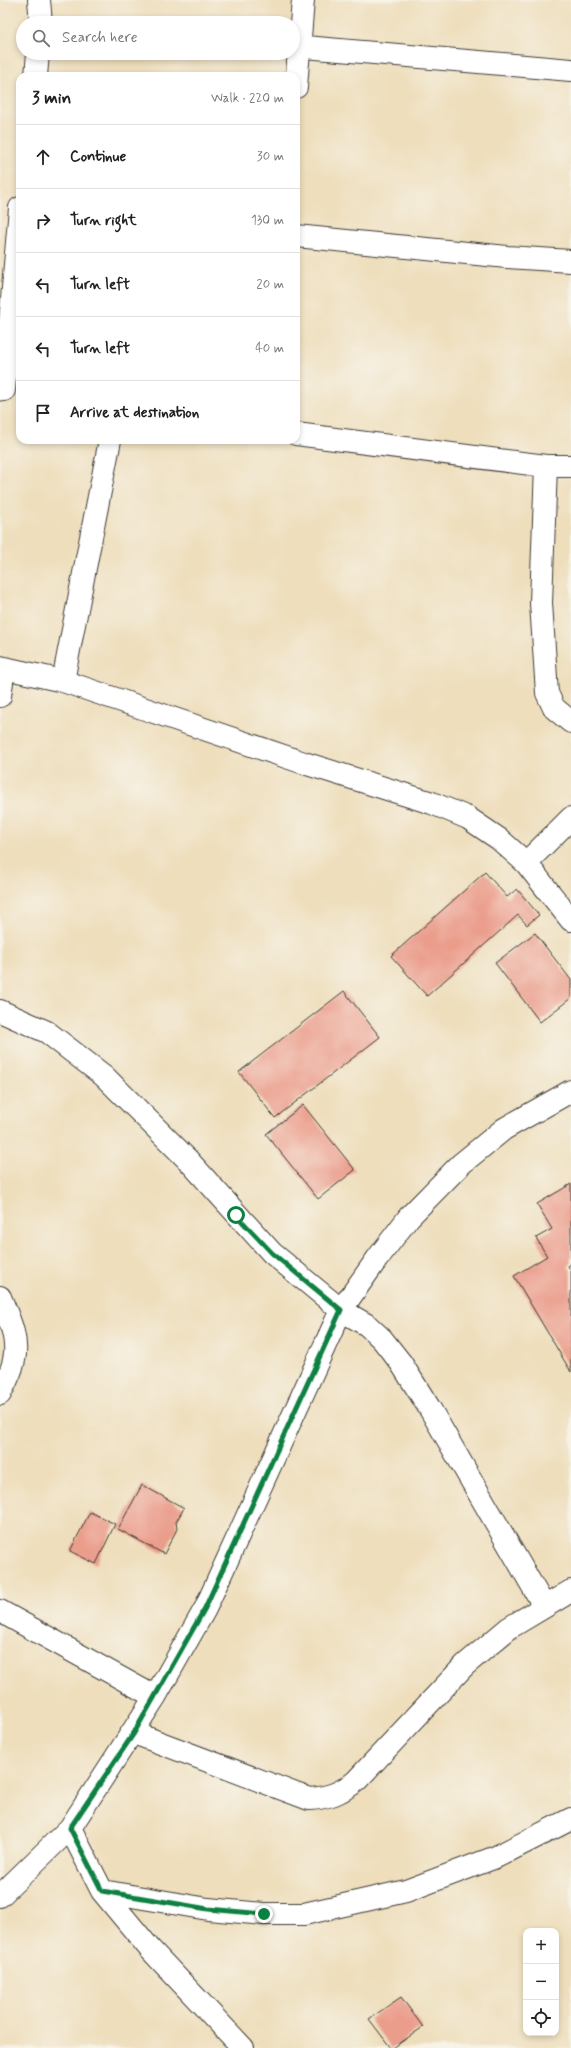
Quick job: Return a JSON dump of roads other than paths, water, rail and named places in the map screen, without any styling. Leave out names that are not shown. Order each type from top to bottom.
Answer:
[{"type":"street","points":[[39,0],[40,16]]},
{"type":"street","points":[[300,20],[303,0]]},
{"type":"street","points":[[300,46],[571,70]]},
{"type":"street","points":[[36,72],[37,60]]},
{"type":"street","points":[[296,60],[296,72]]},
{"type":"street","points":[[300,236],[507,257],[571,261]]},
{"type":"street","points":[[8,391],[16,269]]},
{"type":"street","points":[[300,435],[546,466],[571,466]]},
{"type":"street","points":[[63,681],[109,444]]},
{"type":"street","points":[[546,466],[541,603],[547,693],[554,708],[571,722]]},
{"type":"street","points":[[0,696],[2,668],[63,681],[304,763],[432,803],[468,818],[499,838],[526,863],[571,920]]},
{"type":"street","points":[[526,863],[571,818]]},
{"type":"street","points":[[0,1011],[47,1032],[104,1076],[189,1161],[272,1253],[341,1310],[367,1325],[382,1338],[401,1363],[544,1606]]},
{"type":"street","points":[[0,1896],[70,1828],[134,1733],[155,1698],[205,1608],[341,1310],[409,1217],[461,1164],[504,1129],[571,1091]]},
{"type":"street","points":[[0,1297],[11,1323],[15,1342],[14,1360],[0,1394]]},
{"type":"street","points":[[134,1733],[309,1799],[329,1797],[344,1791],[356,1781],[465,1665],[509,1628],[571,1591]]},
{"type":"street","points":[[0,1611],[155,1698]]},
{"type":"street","points":[[102,1891],[208,1909],[264,1914],[304,1914],[406,1891],[496,1857],[571,1819]]},
{"type":"street","points":[[70,1828],[102,1891],[150,1949],[243,2048]]}]
